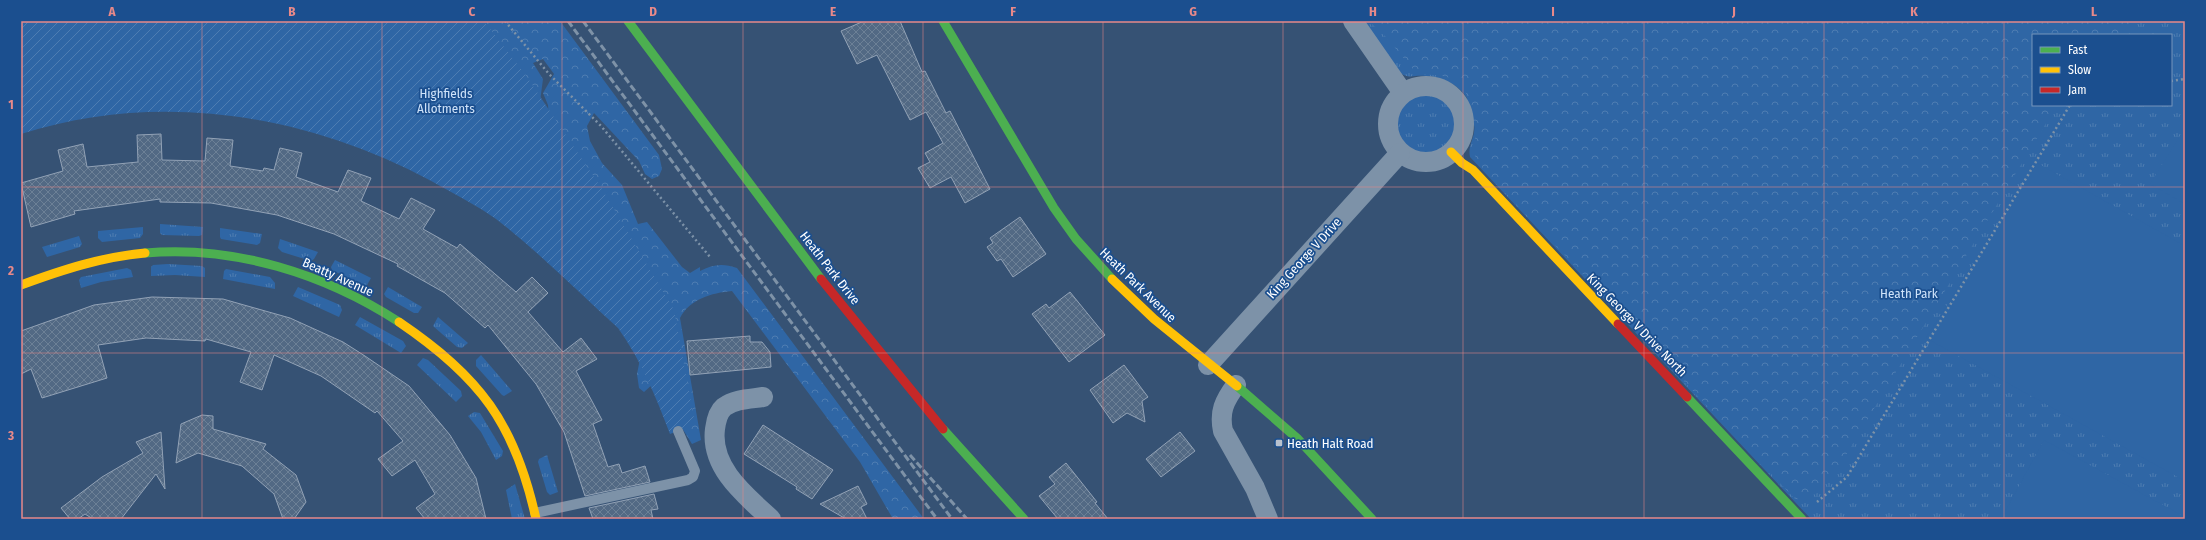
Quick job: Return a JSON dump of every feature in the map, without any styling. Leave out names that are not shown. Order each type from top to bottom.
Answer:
[{"type":"street","name":"Heath Park Drive","points":[[628,21],[750,186],[894,373],[946,434],[1024,519]]},
{"type":"street","name":"Heath Park Avenue","points":[[943,21],[1054,208],[1074,237],[1103,270],[1159,325],[1272,415],[1306,448],[1372,519]]},
{"type":"street","points":[[1353,21],[1403,93]]},
{"type":"street","points":[[1431,86],[1452,96],[1459,106],[1463,117],[1464,129],[1460,141],[1452,152],[1444,158],[1433,162],[1421,162],[1409,159],[1400,153],[1392,143],[1388,131],[1387,119],[1391,107],[1403,93],[1419,87],[1431,86]]},
{"type":"street","name":"King George V Drive North","points":[[1452,152],[1462,163],[1473,170],[1801,518]]},
{"type":"street","name":"King George V Drive","points":[[1208,365],[1400,153]]},
{"type":"street","name":"Beatty Avenue","points":[[21,285],[76,264],[108,256],[167,251],[204,252],[231,255],[264,261],[311,277],[363,301],[413,332],[435,348],[471,382],[502,421],[513,441],[521,462],[536,516]]},
{"type":"street","points":[[1236,385],[1222,407],[1220,421],[1223,431],[1255,488],[1268,519]]},
{"type":"street","points":[[763,397],[736,401],[724,407],[716,419],[714,434],[716,451],[732,480],[741,492],[771,519]]},
{"type":"lane","points":[[536,516],[688,480],[694,477],[695,470],[678,431]]},
{"type":"path","points":[[505,21],[549,74],[601,126],[710,257]]},
{"type":"path","points":[[2172,81],[2185,79]]},
{"type":"path","points":[[1801,518],[1847,477],[2069,106]]},
{"type":"green space","name":"Highfields Allotments","points":[[21,21],[484,21],[527,77],[602,189],[674,310],[695,424],[670,434],[641,366],[618,328],[528,245],[483,210],[393,162],[342,142],[290,127],[236,117],[182,112],[128,113],[74,120],[21,134]]},
{"type":"green space","points":[[472,21],[560,21],[659,155],[662,169],[659,176],[652,179],[645,174],[639,161],[594,113],[587,126],[590,141],[602,163],[622,185],[638,224],[647,222],[682,267],[690,273],[700,267],[700,271],[718,265],[727,265],[737,268],[924,519],[893,519],[860,462],[732,291],[716,293],[702,298],[689,306],[680,318],[701,440],[692,444],[654,383],[644,392],[639,388],[637,374],[640,359],[551,144],[548,105],[543,93],[554,74],[543,59],[533,63],[543,79],[539,109]]},
{"type":"green space","name":"Heath Park","points":[[1361,21],[2185,21],[2185,519],[1811,519],[1470,157],[1470,148],[1474,133],[1474,120],[1471,106],[1464,93],[1453,84],[1440,78],[1408,76],[1397,71]]},
{"type":"green space","name":"Heath Park","points":[[1369,21],[2136,21],[2129,34],[2032,34],[2032,106],[2056,106],[1840,465],[1816,494],[1801,497],[1796,500],[1483,169],[1476,159],[1474,151],[1474,142],[1477,131],[1473,123],[1468,123],[1465,113],[1464,103],[1468,98],[1465,90],[1455,80],[1434,75],[1418,75],[1385,36]]},
{"type":"green space","points":[[1426,94],[1438,97],[1448,103],[1454,113],[1457,125],[1454,137],[1448,147],[1438,153],[1426,156],[1414,153],[1404,147],[1398,137],[1395,125],[1398,113],[1404,103],[1414,97]]},
{"type":"green space","points":[[2185,128],[2185,204],[2150,184]]},
{"type":"green space","points":[[2037,163],[2185,246],[2185,481],[1926,338]]},
{"type":"green space","points":[[160,224],[203,227],[202,235],[162,235],[160,233]]},
{"type":"green space","points":[[143,227],[143,234],[140,238],[102,242],[98,238],[98,231]]},
{"type":"green space","points":[[220,228],[262,234],[260,243],[257,245],[221,239]]},
{"type":"green space","points":[[79,236],[82,244],[80,247],[47,257],[42,247]]},
{"type":"green space","points":[[280,239],[318,252],[311,261],[282,252],[278,248]]},
{"type":"green space","points":[[335,260],[371,278],[367,285],[364,286],[332,270],[331,267]]},
{"type":"green space","points":[[168,264],[202,266],[205,268],[205,277],[175,275],[151,276],[151,267],[153,265]]},
{"type":"green space","points":[[127,268],[131,270],[133,277],[101,282],[81,288],[79,280],[81,277]]},
{"type":"green space","points":[[226,269],[270,277],[275,283],[275,289],[223,279],[224,271]]},
{"type":"green space","points":[[298,287],[340,305],[342,310],[339,317],[293,296]]},
{"type":"green space","points":[[388,287],[422,307],[418,313],[414,313],[386,297],[384,294]]},
{"type":"green space","points":[[360,317],[403,341],[406,346],[401,353],[355,325]]},
{"type":"green space","points":[[438,317],[468,343],[462,348],[457,347],[433,326]]},
{"type":"green space","points":[[481,355],[512,391],[504,396],[502,395],[476,366],[476,360]]},
{"type":"green space","points":[[423,358],[428,360],[461,391],[462,396],[456,402],[417,365]]},
{"type":"green space","points":[[474,412],[480,413],[503,451],[502,456],[496,460],[481,432],[468,416]]},
{"type":"green space","points":[[2044,440],[2185,517],[2185,519],[2001,519]]},
{"type":"green space","points":[[547,455],[558,492],[550,495],[547,492],[538,462],[539,459]]},
{"type":"green space","points":[[515,484],[525,519],[512,519],[506,490]]},
{"type":"building","points":[[864,21],[900,21],[922,72],[925,71],[946,113],[950,111],[990,189],[965,203],[951,177],[930,188],[918,168],[930,162],[925,153],[943,143],[926,112],[910,120],[877,55],[857,64],[841,31]]},
{"type":"building","points":[[161,134],[162,160],[205,161],[207,138],[233,140],[230,166],[263,171],[264,168],[274,170],[280,148],[302,153],[296,177],[338,192],[348,170],[371,178],[361,201],[399,219],[411,198],[435,210],[423,229],[457,248],[460,244],[516,292],[532,277],[548,293],[528,312],[563,352],[581,338],[597,359],[576,371],[602,420],[593,424],[608,467],[619,464],[622,473],[645,466],[650,482],[585,496],[564,432],[536,384],[488,325],[485,328],[445,293],[397,266],[398,264],[334,234],[277,215],[211,203],[160,202],[160,199],[74,211],[75,214],[31,227],[21,183],[63,171],[58,150],[83,144],[87,167],[138,162],[137,135]]},
{"type":"building","points":[[1020,217],[1046,254],[1013,277],[1001,259],[997,261],[987,247],[993,243],[990,238]]},
{"type":"building","points":[[1070,292],[1105,335],[1069,362],[1032,314],[1046,304],[1049,308]]},
{"type":"building","points":[[152,297],[223,299],[290,318],[343,342],[365,356],[409,386],[450,435],[476,478],[486,519],[425,519],[416,508],[435,494],[415,460],[392,476],[378,459],[403,441],[377,411],[375,413],[321,376],[274,355],[262,390],[240,382],[251,352],[206,339],[205,341],[146,338],[98,345],[107,378],[42,398],[31,369],[21,374],[21,331],[94,305]]},
{"type":"building","points":[[750,336],[750,342],[762,342],[770,352],[771,367],[690,375],[687,341]]},
{"type":"building","points":[[1124,365],[1148,397],[1142,401],[1145,422],[1127,413],[1113,423],[1090,390]]},
{"type":"building","points":[[202,415],[213,416],[213,429],[266,444],[263,449],[296,475],[306,502],[294,519],[283,519],[274,494],[242,466],[198,453],[176,463],[181,424]]},
{"type":"building","points":[[763,425],[833,470],[812,499],[796,489],[797,487],[744,454]]},
{"type":"building","points":[[161,432],[165,489],[156,474],[121,519],[93,519],[85,514],[78,519],[70,519],[61,508],[102,477],[143,453],[136,442]]},
{"type":"building","points":[[1180,432],[1195,451],[1161,477],[1146,459]]},
{"type":"building","points":[[1066,463],[1097,502],[1095,503],[1108,519],[1058,519],[1039,496],[1055,484],[1049,477]]},
{"type":"building","points":[[858,486],[867,504],[861,507],[867,519],[846,519],[820,504]]},
{"type":"building","points":[[654,494],[658,509],[651,510],[653,519],[593,519],[589,508]]},
{"type":"railway","points":[[568,21],[937,519]]},
{"type":"railway","points":[[583,21],[952,519]]},
{"type":"railway","points":[[910,455],[967,519]]},
{"type":"traffic: fast","points":[[628,21],[821,279]]},
{"type":"traffic: fast","points":[[943,21],[1054,208],[1076,239],[1112,279]]},
{"type":"traffic: fast","points":[[145,253],[178,252],[212,254],[278,266],[341,290],[399,322]]},
{"type":"traffic: fast","points":[[1237,386],[1298,439],[1372,519]]},
{"type":"traffic: fast","points":[[1687,397],[1802,519]]},
{"type":"traffic: fast","points":[[943,429],[1024,519]]},
{"type":"traffic: slow","points":[[1451,152],[1462,163],[1473,170],[1618,324]]},
{"type":"traffic: slow","points":[[21,285],[51,274],[97,261],[145,253]]},
{"type":"traffic: slow","points":[[1112,279],[1154,319],[1237,386]]},
{"type":"traffic: slow","points":[[399,322],[452,362],[490,405],[505,429],[517,455],[536,519]]},
{"type":"traffic: jam","points":[[821,279],[943,429]]},
{"type":"traffic: jam","points":[[1618,324],[1687,397]]},
{"type":"place","name":"Heath Halt Road","points":[[1279,443]]}]
